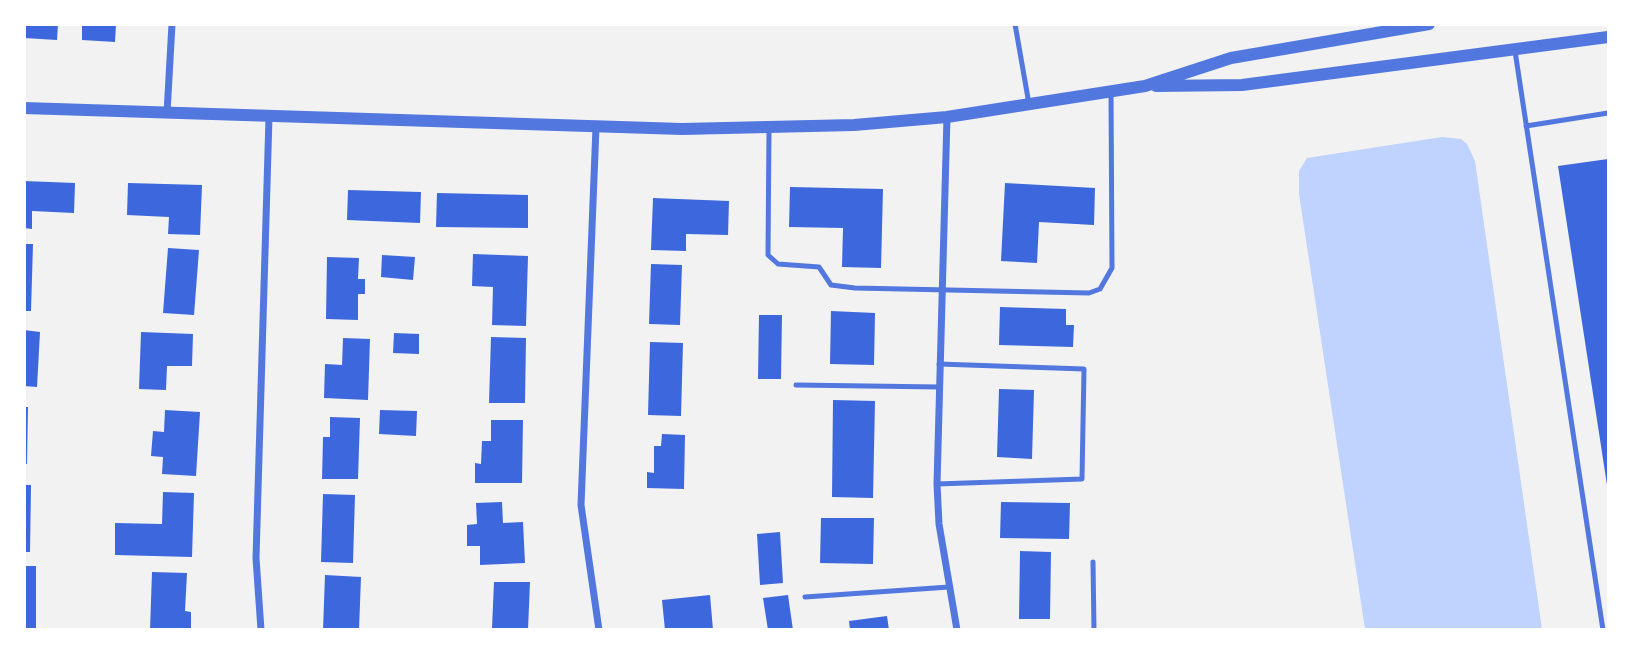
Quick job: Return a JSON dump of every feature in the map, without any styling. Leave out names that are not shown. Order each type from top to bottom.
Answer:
[{"type":"street","points":[[167,113],[172,24]]},
{"type":"street","points":[[24,108],[596,127],[769,128],[947,117],[1030,106],[1145,86],[1231,58],[1421,25]]},
{"type":"street","points":[[1145,86],[1242,86],[1608,37]]},
{"type":"street","points":[[261,629],[256,558],[269,117]]},
{"type":"street","points":[[947,117],[937,484],[939,524],[957,629]]},
{"type":"street","points":[[596,127],[581,505],[599,629]]},
{"type":"lane","points":[[1016,24],[1030,106]]},
{"type":"lane","points":[[1514,48],[1603,629]]},
{"type":"lane","points":[[769,128],[768,255],[778,264],[819,267],[831,285],[855,289],[1089,293],[1100,289],[1108,280],[1112,268],[1111,92]]},
{"type":"lane","points":[[1526,126],[1608,113]]},
{"type":"lane","points":[[937,484],[1082,479],[1084,369],[939,364]]},
{"type":"lane","points":[[796,385],[939,387]]},
{"type":"lane","points":[[1093,562],[1094,629]]},
{"type":"lane","points":[[806,597],[949,587]]},
{"type":"water","points":[[1442,137],[1461,139],[1467,144],[1475,161],[1542,629],[1365,629],[1299,194],[1299,171],[1307,158]]},
{"type":"building","points":[[24,24],[58,24],[57,40],[24,38]]},
{"type":"building","points":[[82,24],[116,24],[115,42],[82,40]]},
{"type":"building","points":[[1608,159],[1608,485],[1607,485],[1558,166]]},
{"type":"building","points":[[24,181],[75,183],[74,213],[32,211],[32,229],[24,228]]},
{"type":"building","points":[[128,183],[202,185],[200,235],[168,234],[169,217],[127,215]]},
{"type":"building","points":[[1005,183],[1095,188],[1094,225],[1039,222],[1037,263],[1001,261]]},
{"type":"building","points":[[790,187],[883,189],[881,268],[842,267],[843,228],[789,227]]},
{"type":"building","points":[[348,190],[421,192],[420,223],[347,220]]},
{"type":"building","points":[[437,193],[528,195],[528,228],[436,227]]},
{"type":"building","points":[[653,198],[729,201],[728,235],[686,234],[686,251],[651,250]]},
{"type":"building","points":[[24,244],[33,244],[31,311],[24,311]]},
{"type":"building","points":[[168,248],[199,250],[194,315],[163,313]]},
{"type":"building","points":[[473,254],[528,256],[526,326],[492,325],[493,287],[472,286]]},
{"type":"building","points":[[382,255],[415,257],[413,280],[381,277]]},
{"type":"building","points":[[327,257],[359,258],[358,279],[365,279],[365,294],[358,294],[358,320],[326,319]]},
{"type":"building","points":[[651,264],[682,265],[680,325],[649,324]]},
{"type":"building","points":[[1000,307],[1066,309],[1066,325],[1074,325],[1073,347],[999,345]]},
{"type":"building","points":[[831,311],[875,313],[874,365],[830,364]]},
{"type":"building","points":[[759,315],[782,315],[781,379],[758,379]]},
{"type":"building","points":[[24,330],[40,332],[37,387],[24,386]]},
{"type":"building","points":[[141,332],[193,334],[192,366],[167,366],[166,390],[139,389]]},
{"type":"building","points":[[394,333],[419,334],[419,354],[393,353]]},
{"type":"building","points":[[491,337],[526,338],[525,403],[489,403]]},
{"type":"building","points":[[343,338],[370,339],[368,400],[324,398],[325,364],[342,365]]},
{"type":"building","points":[[650,342],[683,343],[681,416],[648,415]]},
{"type":"building","points":[[999,389],[1034,390],[1032,459],[997,457]]},
{"type":"building","points":[[833,400],[875,401],[873,498],[832,497]]},
{"type":"building","points":[[24,407],[28,407],[27,464],[24,464]]},
{"type":"building","points":[[165,410],[200,412],[196,476],[162,474],[163,457],[151,456],[153,431],[164,432]]},
{"type":"building","points":[[380,410],[417,411],[416,436],[379,434]]},
{"type":"building","points":[[330,417],[360,418],[358,479],[322,479],[323,437],[330,437]]},
{"type":"building","points":[[491,420],[523,420],[522,483],[475,483],[475,463],[481,464],[482,441],[491,441]]},
{"type":"building","points":[[662,434],[685,435],[684,489],[647,488],[647,472],[654,473],[654,446],[661,446]]},
{"type":"building","points":[[24,485],[31,485],[30,552],[24,552]]},
{"type":"building","points":[[163,492],[194,493],[192,557],[115,555],[115,523],[162,524]]},
{"type":"building","points":[[323,494],[355,495],[353,563],[321,562]]},
{"type":"building","points":[[502,502],[503,523],[523,522],[525,563],[480,565],[480,546],[467,546],[467,525],[477,524],[476,503]]},
{"type":"building","points":[[1001,502],[1070,503],[1069,539],[1000,538]]},
{"type":"building","points":[[821,518],[874,518],[873,564],[820,563]]},
{"type":"building","points":[[780,532],[783,583],[760,585],[757,534]]},
{"type":"building","points":[[1020,551],[1051,552],[1050,619],[1019,619]]},
{"type":"building","points":[[24,566],[36,566],[36,630],[24,630]]},
{"type":"building","points":[[152,572],[187,573],[185,611],[191,612],[191,630],[150,630]]},
{"type":"building","points":[[325,575],[361,577],[359,630],[323,630]]},
{"type":"building","points":[[494,582],[530,582],[528,630],[492,628]]},
{"type":"building","points":[[710,595],[713,630],[665,630],[662,600]]},
{"type":"building","points":[[788,595],[793,630],[768,630],[763,598]]},
{"type":"building","points":[[887,616],[889,630],[850,630],[849,621]]}]
